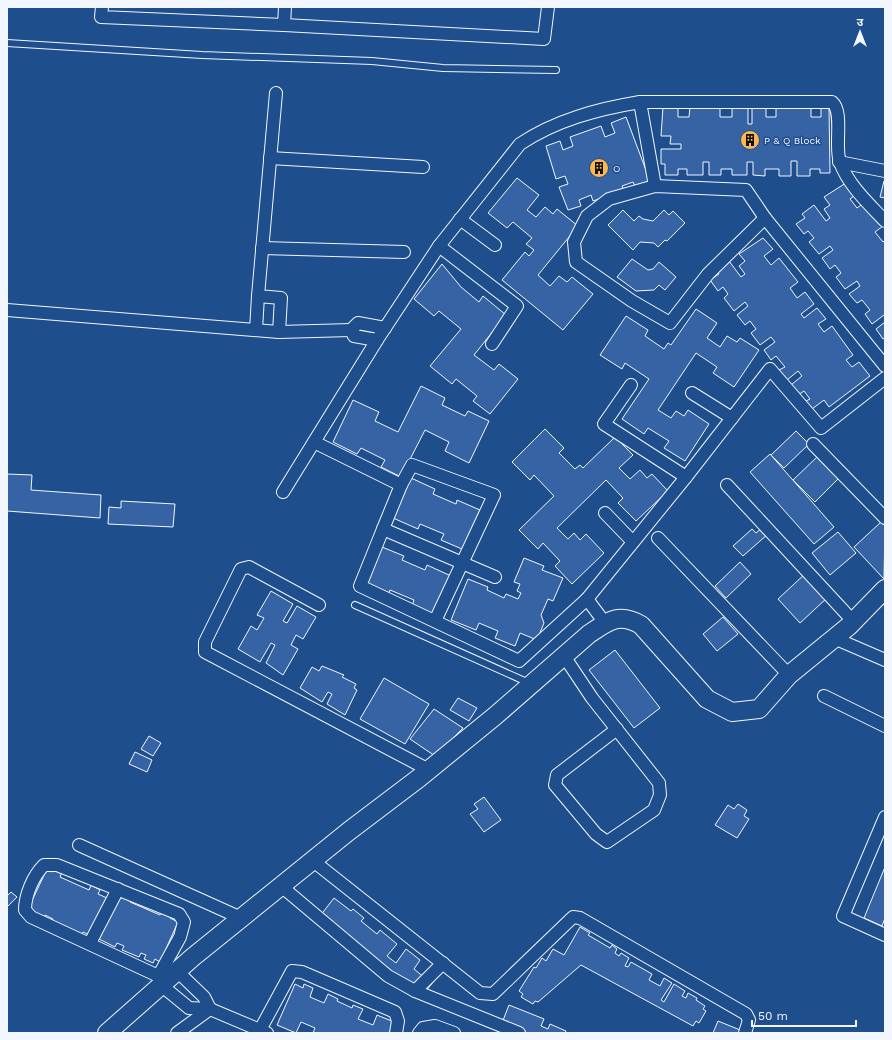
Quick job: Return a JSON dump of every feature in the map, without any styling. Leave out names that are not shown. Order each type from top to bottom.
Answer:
[{"type":"main road","points":[[107,1033],[166,978],[312,860],[430,770],[605,623],[614,619],[624,618],[641,625],[706,699],[732,712],[760,709],[789,675],[853,621],[885,589]]},
{"type":"street","points":[[102,7],[101,17],[544,39],[548,7]]},
{"type":"street","points":[[284,25],[285,7]]},
{"type":"street","points":[[256,330],[276,93]]},
{"type":"street","points":[[640,102],[655,186]]},
{"type":"street","points":[[283,492],[377,340],[439,246],[520,144],[573,118],[604,108],[640,102],[832,102],[837,110],[840,162],[853,184],[885,221]]},
{"type":"street","points":[[270,158],[423,167]]},
{"type":"street","points":[[840,162],[885,171]]},
{"type":"street","points":[[765,218],[708,274],[670,323],[632,301],[576,262],[574,242],[588,216],[609,199],[655,186],[746,190],[765,218],[885,366]]},
{"type":"street","points":[[460,219],[495,244]]},
{"type":"street","points":[[439,246],[517,306],[492,344]]},
{"type":"street","points":[[262,248],[404,252]]},
{"type":"street","points":[[258,296],[281,298],[279,332]]},
{"type":"street","points":[[7,310],[279,332],[351,330],[358,323],[385,328]]},
{"type":"street","points":[[351,330],[354,336],[377,340]]},
{"type":"street","points":[[435,621],[494,495],[412,465],[401,485],[360,586],[519,661],[587,599],[686,477],[770,369],[821,428],[885,378]]},
{"type":"street","points":[[631,385],[604,424],[686,477]]},
{"type":"street","points":[[692,394],[732,418]]},
{"type":"street","points":[[314,442],[401,485]]},
{"type":"street","points":[[813,444],[885,518]]},
{"type":"street","points":[[727,485],[853,621]]},
{"type":"street","points":[[605,513],[633,542]]},
{"type":"street","points":[[383,529],[495,577]]},
{"type":"street","points":[[658,538],[789,675]]},
{"type":"street","points":[[319,604],[249,567],[241,569],[205,642],[205,652],[430,770]]},
{"type":"street","points":[[587,599],[605,623]]},
{"type":"street","points":[[834,638],[885,660]]},
{"type":"street","points":[[564,656],[617,729],[659,783],[660,795],[654,810],[607,842],[596,834],[555,785],[557,775],[617,729]]},
{"type":"street","points":[[824,696],[885,726]]},
{"type":"street","points":[[884,931],[843,916],[885,817]]},
{"type":"street","points":[[79,845],[241,918]]},
{"type":"street","points":[[312,860],[480,993],[493,994],[573,917],[580,918],[746,1014],[749,1020],[745,1033]]},
{"type":"street","points":[[166,978],[184,922],[179,914],[57,865],[44,865],[38,871],[25,901],[25,910],[31,917],[166,978],[204,997],[210,1009]]},
{"type":"street","points":[[281,886],[388,976],[415,991],[520,1033]]},
{"type":"street","points":[[90,943],[118,889]]},
{"type":"street","points":[[415,991],[443,963]]},
{"type":"street","points":[[166,978],[189,1008],[210,1009],[264,1032],[292,971],[302,972],[395,1012],[398,1021],[396,1033]]},
{"type":"street","points":[[177,1033],[210,1009]]},
{"type":"street","points":[[419,1033],[423,1028],[435,1026],[454,1033]]},
{"type":"lane","points":[[7,43],[202,55],[372,61],[443,68],[556,70]]},
{"type":"lane","points":[[355,606],[532,684]]},
{"type":"building","name":"P & Q Block","points":[[663,107],[678,107],[678,117],[689,117],[690,107],[720,107],[720,117],[732,117],[732,108],[748,108],[748,124],[752,124],[752,108],[766,108],[766,117],[776,117],[776,108],[811,108],[811,117],[821,117],[821,108],[829,108],[830,173],[820,173],[820,169],[810,169],[810,176],[797,176],[797,161],[791,161],[791,176],[779,176],[779,169],[765,169],[765,176],[753,175],[753,162],[747,162],[747,175],[732,175],[732,169],[721,169],[721,175],[709,175],[709,162],[703,162],[703,175],[687,175],[687,169],[678,169],[678,175],[665,175],[665,164],[661,164],[661,149],[681,149],[681,144],[670,144],[671,136],[661,136]]},
{"type":"building","name":"O","points":[[626,117],[650,181],[635,186],[633,182],[622,186],[624,190],[593,201],[591,195],[579,200],[581,206],[568,210],[559,187],[568,184],[565,176],[556,179],[546,146],[560,141],[563,150],[573,146],[570,137],[601,126],[605,137],[615,133],[611,123]]},
{"type":"building","points":[[517,178],[539,195],[527,210],[536,217],[545,207],[553,214],[557,209],[578,226],[538,275],[550,286],[559,276],[567,282],[572,277],[593,294],[563,330],[502,280],[525,252],[529,256],[534,250],[526,244],[532,238],[513,222],[507,228],[488,213]]},
{"type":"building","points":[[849,181],[858,193],[850,199],[857,208],[865,202],[883,226],[875,232],[883,242],[885,240],[885,316],[884,315],[872,324],[865,314],[870,310],[862,300],[857,303],[849,294],[860,286],[857,281],[845,289],[836,277],[841,273],[835,265],[830,269],[822,258],[833,250],[830,246],[819,254],[809,242],[814,238],[808,231],[804,234],[796,224],[805,218],[802,214],[814,205],[826,221],[830,218],[824,209],[830,205],[824,197]]},
{"type":"building","points":[[885,181],[885,198],[880,197]]},
{"type":"building","points":[[623,210],[634,221],[639,216],[643,219],[653,221],[664,210],[669,215],[673,211],[685,223],[667,241],[665,240],[658,247],[654,243],[640,242],[633,250],[608,225]]},
{"type":"building","points":[[763,238],[773,249],[764,256],[771,265],[779,258],[798,282],[790,288],[797,298],[805,292],[814,304],[801,314],[804,318],[817,308],[826,319],[818,324],[824,332],[832,326],[853,355],[846,360],[852,367],[859,362],[870,376],[829,407],[824,400],[812,409],[806,401],[810,399],[804,391],[798,395],[791,385],[802,376],[798,371],[787,380],[779,370],[785,367],[776,356],[771,360],[764,350],[775,342],[771,337],[760,345],[751,333],[756,329],[750,321],[745,325],[737,315],[748,306],[745,302],[734,311],[724,298],[728,294],[723,287],[718,291],[710,280],[719,274],[716,270],[729,261],[741,277],[745,274],[739,266],[745,261],[739,254]]},
{"type":"building","points":[[632,259],[648,270],[653,269],[659,262],[676,277],[665,290],[659,285],[654,290],[636,291],[617,277]]},
{"type":"building","points":[[442,264],[461,287],[479,302],[483,296],[506,315],[474,355],[494,370],[499,364],[518,379],[490,414],[473,401],[477,396],[456,379],[452,384],[430,366],[461,329],[439,311],[434,316],[414,299]]},
{"type":"building","points":[[696,309],[717,323],[707,338],[720,347],[727,336],[737,342],[740,338],[759,350],[734,387],[713,373],[717,367],[696,353],[658,410],[671,418],[676,411],[684,416],[688,410],[709,424],[685,461],[664,448],[669,441],[648,428],[644,434],[622,419],[649,379],[625,363],[622,369],[600,355],[626,316],[648,330],[645,336],[664,349],[668,343],[671,345]]},
{"type":"building","points":[[885,322],[885,338],[883,339],[876,329]]},
{"type":"building","points":[[421,386],[445,398],[442,405],[465,416],[468,411],[489,421],[469,463],[445,451],[449,442],[425,430],[401,477],[381,467],[385,460],[361,448],[357,454],[333,442],[353,400],[379,412],[375,421],[398,432]]},
{"type":"building","points":[[545,429],[564,448],[559,453],[575,469],[580,465],[583,468],[615,437],[633,455],[619,468],[630,479],[640,470],[647,478],[652,474],[668,491],[636,521],[618,503],[623,498],[606,480],[557,528],[568,539],[574,533],[580,540],[586,534],[604,553],[572,584],[555,566],[560,561],[543,543],[538,549],[519,530],[554,496],[534,475],[530,480],[512,462]]},
{"type":"building","points":[[796,431],[809,444],[784,468],[771,455]]},
{"type":"building","points":[[770,454],[834,527],[814,544],[750,472]]},
{"type":"building","points":[[817,457],[838,479],[815,502],[793,480]]},
{"type":"building","points":[[7,474],[32,475],[31,490],[101,495],[100,518],[7,511]]},
{"type":"building","points":[[411,478],[435,489],[433,494],[456,504],[457,500],[480,510],[462,549],[441,540],[444,534],[420,524],[418,529],[393,518]]},
{"type":"building","points":[[121,501],[175,504],[173,527],[108,524],[109,507],[121,508]]},
{"type":"building","points":[[881,522],[885,526],[884,579],[854,547]]},
{"type":"building","points":[[762,528],[768,534],[743,556],[733,546],[752,529],[756,533]]},
{"type":"building","points":[[838,532],[856,553],[830,575],[812,553]]},
{"type":"building","points":[[382,547],[404,556],[402,560],[425,570],[427,565],[451,576],[435,615],[412,606],[414,600],[390,590],[388,596],[365,586]]},
{"type":"building","points":[[524,558],[544,566],[542,570],[563,578],[553,601],[548,599],[541,615],[544,623],[537,640],[520,633],[515,646],[495,638],[498,631],[479,623],[476,630],[451,620],[468,579],[488,587],[487,590],[504,598],[506,594],[518,599],[521,593],[517,591],[520,584],[514,582]]},
{"type":"building","points":[[740,562],[751,574],[726,598],[715,586]]},
{"type":"building","points":[[806,573],[828,597],[800,623],[778,599]]},
{"type":"building","points":[[271,591],[293,604],[283,621],[287,623],[297,606],[316,617],[303,639],[296,635],[291,645],[298,649],[283,675],[266,663],[275,645],[271,643],[260,662],[238,649],[251,626],[257,630],[264,618],[257,615]]},
{"type":"building","points":[[723,617],[738,634],[717,651],[703,634]]},
{"type":"building","points":[[615,650],[660,708],[634,728],[589,670]]},
{"type":"building","points":[[322,666],[344,675],[342,677],[356,684],[354,688],[357,690],[345,715],[327,704],[332,694],[328,692],[322,702],[300,688],[312,667],[319,671]]},
{"type":"building","points":[[384,678],[429,704],[405,744],[360,719]]},
{"type":"building","points":[[458,698],[477,708],[469,721],[450,710]]},
{"type":"building","points":[[434,709],[463,728],[435,756],[410,739]]},
{"type":"building","points":[[149,736],[161,743],[153,756],[141,749]]},
{"type":"building","points":[[135,752],[152,760],[147,772],[129,764]]},
{"type":"building","points":[[484,797],[501,820],[484,832],[470,814],[478,809],[474,804]]},
{"type":"building","points":[[738,804],[747,810],[744,816],[749,819],[737,838],[715,825],[728,805],[734,809]]},
{"type":"building","points":[[885,867],[885,918],[882,926],[864,918]]},
{"type":"building","points":[[54,868],[62,872],[60,877],[89,890],[91,885],[100,890],[98,894],[107,898],[89,935],[83,932],[81,936],[52,921],[53,919],[45,915],[43,919],[27,911],[47,869],[52,872]]},
{"type":"building","points":[[11,892],[17,897],[7,907],[7,896]]},
{"type":"building","points":[[123,894],[132,898],[130,902],[160,915],[162,911],[171,915],[170,918],[178,922],[160,962],[155,959],[153,963],[144,959],[146,955],[141,953],[139,957],[122,950],[124,946],[117,943],[115,947],[99,939],[118,896],[122,898]]},
{"type":"building","points":[[334,898],[351,911],[353,909],[364,918],[361,921],[377,934],[380,930],[397,944],[387,956],[396,963],[406,949],[420,960],[414,969],[426,979],[437,977],[422,996],[320,916]]},
{"type":"building","points":[[580,927],[590,933],[588,935],[610,948],[612,945],[617,949],[615,953],[619,956],[621,953],[629,958],[625,966],[628,967],[631,962],[652,974],[649,980],[660,986],[664,978],[672,983],[661,1000],[664,1002],[674,984],[685,991],[682,996],[686,998],[688,993],[697,998],[696,1000],[705,1006],[703,1009],[706,1011],[699,1023],[696,1021],[693,1026],[581,965],[538,1002],[535,1001],[533,1004],[521,997],[523,994],[519,991],[534,967],[536,968],[542,958],[546,961],[553,949],[564,955]]},
{"type":"building","points":[[295,984],[303,988],[304,984],[313,988],[310,997],[324,1003],[328,994],[338,999],[337,1001],[352,1008],[353,1005],[363,1009],[358,1019],[373,1025],[377,1015],[394,1022],[389,1033],[313,1033],[315,1028],[301,1022],[296,1033],[277,1025]]},
{"type":"building","points":[[509,1005],[544,1019],[541,1026],[548,1029],[550,1024],[566,1031],[565,1033],[511,1033],[500,1028]]},
{"type":"building","points":[[718,1021],[745,1032],[745,1033],[713,1033]]},
{"type":"place","name":"P & Q Block","points":[[750,140]]},
{"type":"place","name":"O","points":[[599,168]]}]
